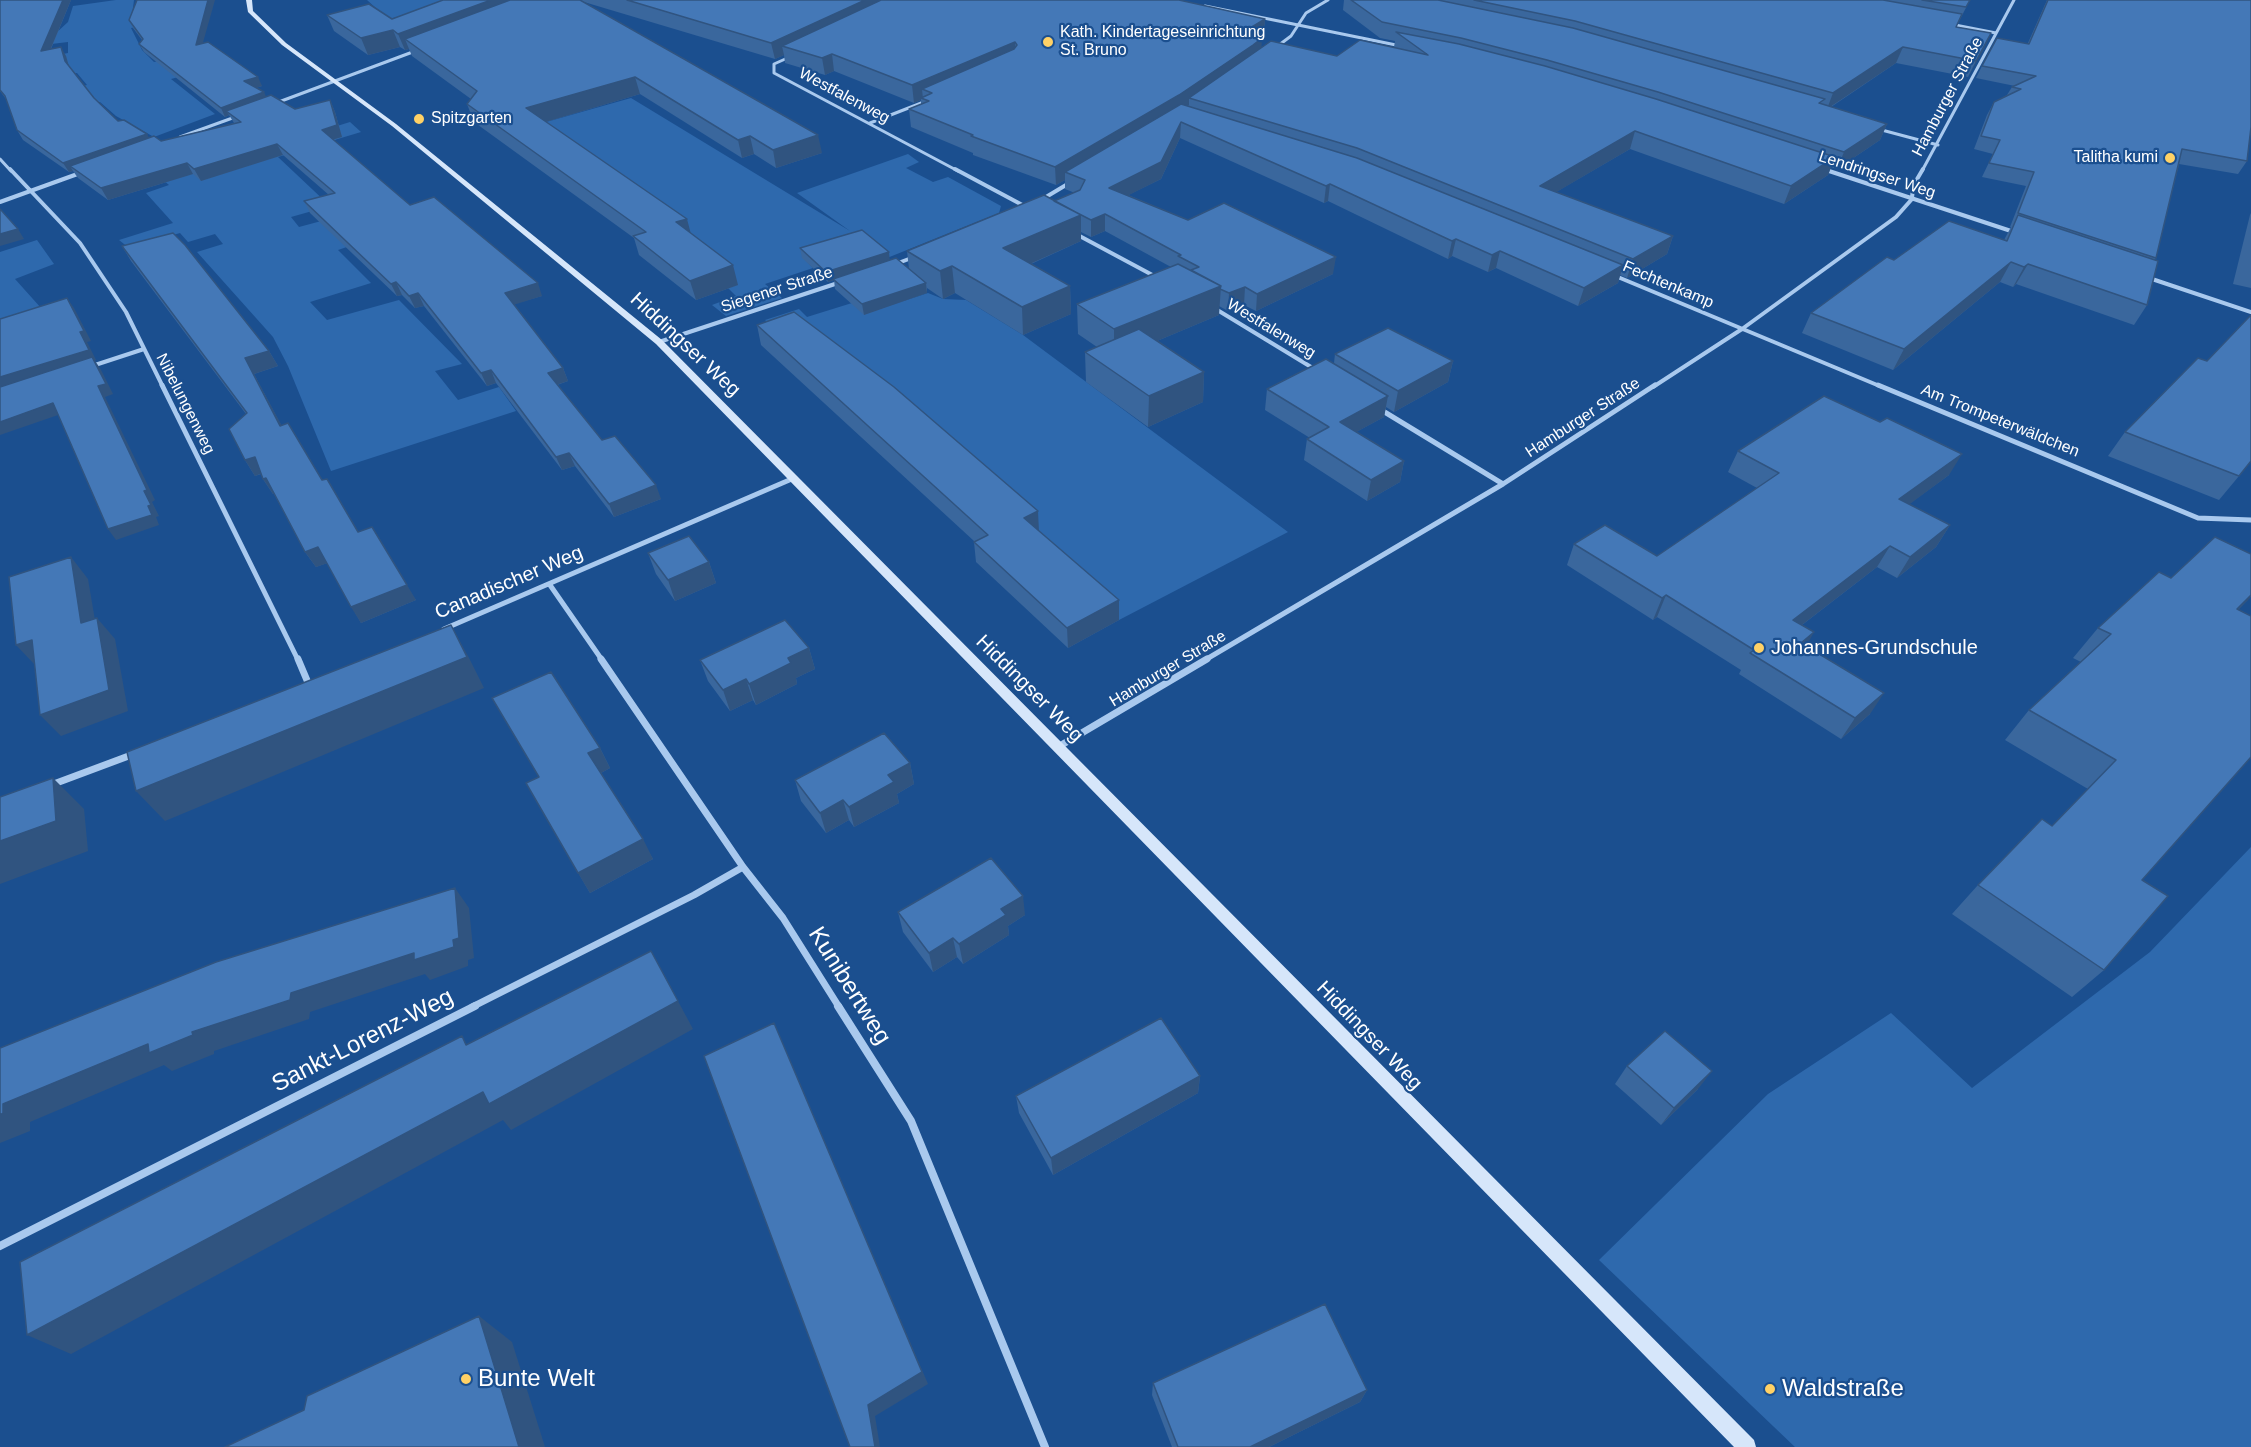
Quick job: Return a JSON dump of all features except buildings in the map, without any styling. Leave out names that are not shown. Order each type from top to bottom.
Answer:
[{"type":"main road","name":"Hiddingser Weg","points":[[249,0],[250,11],[284,44],[394,125],[659,342],[1747,1447]]},
{"type":"street","points":[[1272,51],[1290,36],[1306,13],[1328,0]]},
{"type":"street","name":"Hamburger Straße","points":[[1058,747],[1503,484],[1742,329],[1896,217],[1912,199],[1913,186],[1938,145],[2014,0]]},
{"type":"street","points":[[1198,4],[1411,48]]},
{"type":"street","points":[[1940,23],[1996,33]]},
{"type":"street","points":[[267,106],[420,49]]},
{"type":"street","name":"Westfalenweg","points":[[795,54],[774,64],[774,73],[1037,213]]},
{"type":"street","points":[[870,123],[931,99]]},
{"type":"street","points":[[176,139],[244,114]]},
{"type":"street","points":[[1868,126],[1938,145]]},
{"type":"street","name":"Nibelungenweg","points":[[0,159],[80,243],[126,312],[290,641],[309,685]]},
{"type":"street","name":"Lendringser Weg","points":[[1816,167],[2015,232]]},
{"type":"street","points":[[0,202],[86,171]]},
{"type":"street","points":[[1020,212],[1081,176]]},
{"type":"street","points":[[1067,229],[1167,283]]},
{"type":"street","points":[[888,266],[921,254]]},
{"type":"street","name":"Fechtenkamp","points":[[1606,273],[1742,329]]},
{"type":"street","points":[[2139,274],[2251,312]]},
{"type":"street","name":"Siegener Straße","points":[[659,342],[843,281]]},
{"type":"street","name":"Westfalenweg","points":[[1205,303],[1319,372]]},
{"type":"street","name":"Am Trompeterwäldchen","points":[[1742,329],[2199,518],[2251,520]]},
{"type":"street","points":[[83,369],[144,350]]},
{"type":"street","points":[[1369,403],[1503,484]]},
{"type":"street","name":"Canadischer Weg","points":[[441,631],[794,478]]},
{"type":"street","name":"Kunibertweg","points":[[550,585],[743,867],[783,918],[911,1121],[1045,1447]]},
{"type":"street","points":[[299,690],[320,681]]},
{"type":"street","points":[[43,788],[138,752]]},
{"type":"street","name":"Sankt-Lorenz-Weg","points":[[0,1246],[684,900],[743,867]]},
{"type":"shaded area","points":[[134,0],[132,15],[180,19],[131,28],[142,50],[154,62],[202,54],[200,71],[171,79],[215,114],[154,137],[116,116],[100,102],[79,107],[65,90],[87,85],[77,73],[57,76],[33,60],[68,53],[68,42],[43,45],[68,22],[73,6]]},
{"type":"shaded area","points":[[367,0],[485,0],[388,19]]},
{"type":"shaded area","points":[[631,98],[850,231],[797,193],[908,154],[919,162],[906,168],[933,182],[948,177],[1001,206],[999,213],[887,258],[803,258],[813,268],[765,284],[782,298],[726,316],[712,305],[736,296],[728,288],[737,284],[532,126]]},
{"type":"shaded area","points":[[350,122],[361,132],[278,157],[330,206],[291,217],[299,227],[340,216],[370,239],[338,250],[371,283],[310,302],[327,320],[399,300],[462,364],[435,371],[458,400],[499,387],[516,411],[331,471],[288,366],[273,337],[197,252],[223,244],[215,234],[188,242],[180,233],[129,248],[119,240],[173,223],[146,193],[169,185],[155,173],[279,144]]},
{"type":"shaded area","points":[[37,240],[54,264],[15,279],[41,308],[0,324],[0,252]]},
{"type":"shaded area","points":[[928,293],[943,299],[966,300],[1023,335],[1288,532],[1119,620],[765,320],[799,309],[807,317],[852,303],[864,314]]},
{"type":"shaded area","points":[[2251,847],[2251,1447],[1795,1447],[1599,1260],[1768,1094],[1891,1013],[1972,1088],[2150,952]]},
{"type":"place","name":"Kath. Kindertageseinrichtung St. Bruno","points":[[1048,42]]},
{"type":"place","name":"Spitzgarten","points":[[419,119]]},
{"type":"place","name":"Talitha kumi","points":[[2170,158]]},
{"type":"place","name":"Johannes-Grundschule","points":[[1759,648]]},
{"type":"place","name":"Bunte Welt","points":[[466,1379]]},
{"type":"place","name":"Waldstraße","points":[[1770,1389]]}]
